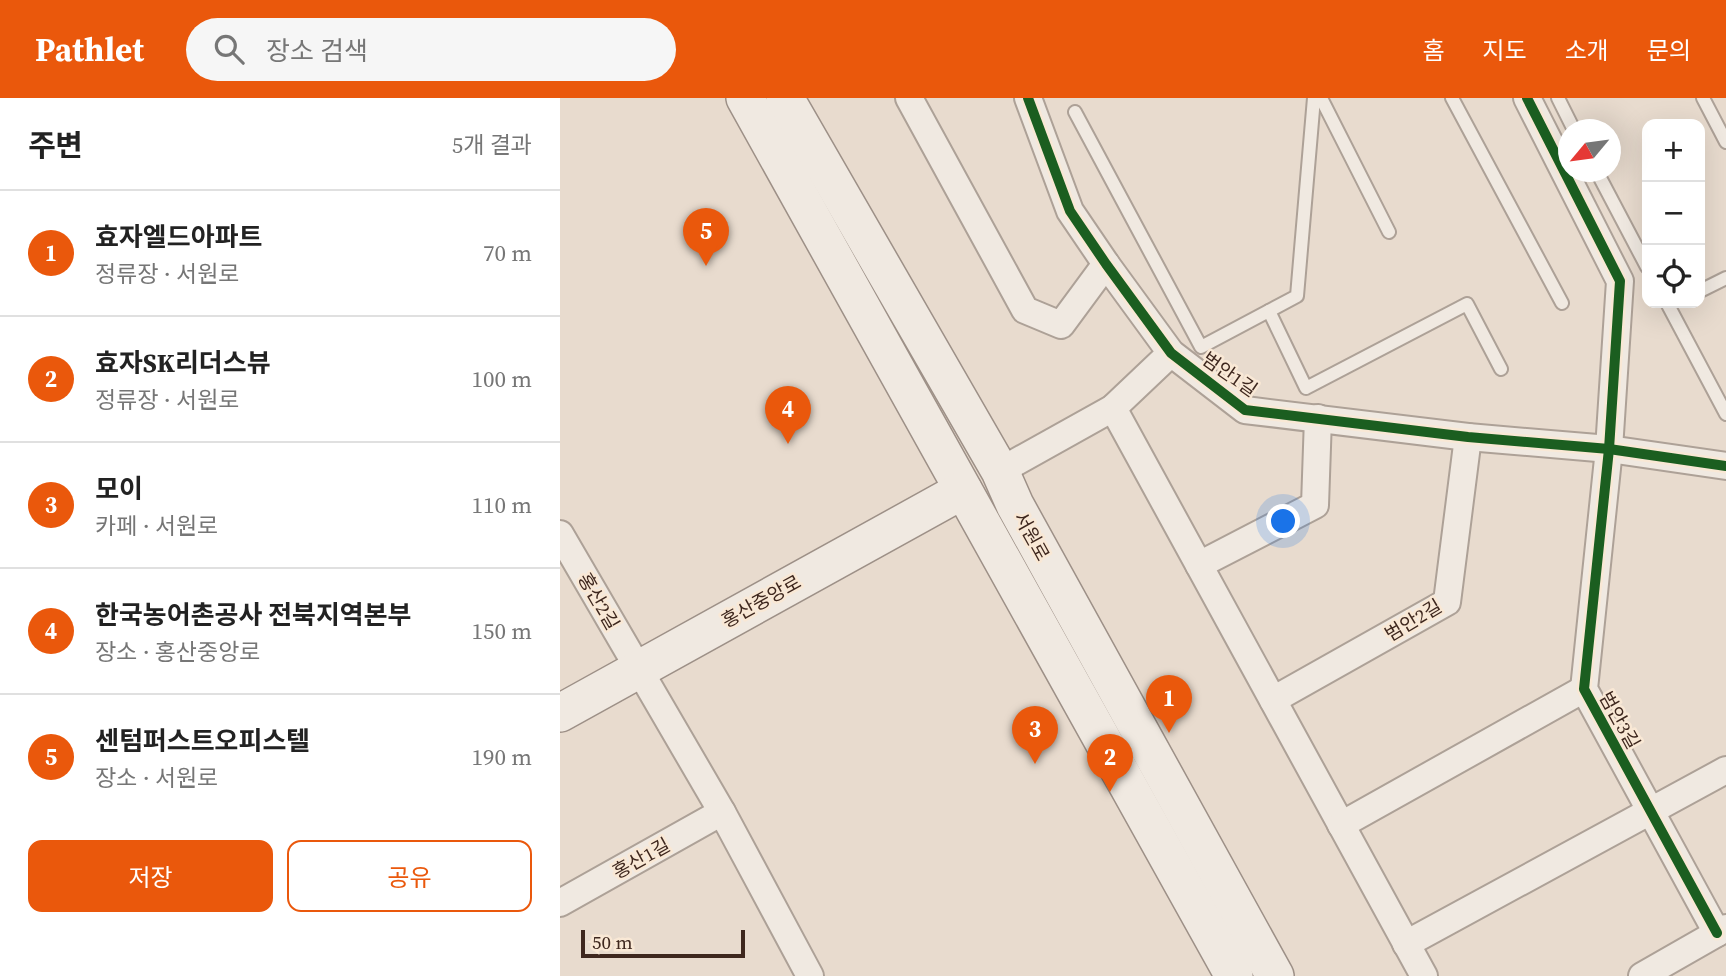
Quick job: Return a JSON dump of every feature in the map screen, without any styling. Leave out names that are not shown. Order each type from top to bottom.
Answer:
[{"type":"main road","name":"서원로","points":[[745,98],[1234,976]]},
{"type":"main road","name":"서원로","points":[[785,98],[1000,471],[1015,505],[1275,976]]},
{"type":"main road","name":"홍산중앙로","points":[[560,713],[963,490]]},
{"type":"street","points":[[909,98],[1025,310],[1061,325],[1106,264]]},
{"type":"street","name":"범안1길","points":[[1028,98],[1070,211],[1106,264],[1171,353],[1245,410],[1468,437],[1609,449],[1726,466]]},
{"type":"street","points":[[1528,98],[1620,281],[1609,449]]},
{"type":"street","points":[[1000,471],[1113,408],[1171,353]]},
{"type":"street","points":[[1113,408],[1424,976]]},
{"type":"street","points":[[1199,565],[1315,505],[1318,418]]},
{"type":"street","name":"범안2길","points":[[1273,700],[1447,602],[1468,437]]},
{"type":"street","name":"범안3길","points":[[1609,449],[1584,690],[1650,811],[1722,931]]},
{"type":"street","name":"홍산2길","points":[[560,534],[638,669]]},
{"type":"street","points":[[638,669],[722,813],[810,976]]},
{"type":"street","points":[[1341,825],[1584,690]]},
{"type":"street","points":[[1406,944],[1726,771]]},
{"type":"street","name":"홍산1길","points":[[560,903],[722,813]]},
{"type":"street","points":[[1642,976],[1722,931]]},
{"type":"lane","points":[[1076,112],[1200,347],[1297,296],[1314,98]]},
{"type":"lane","points":[[1321,98],[1389,232]]},
{"type":"lane","points":[[1452,98],[1562,303]]},
{"type":"lane","points":[[1558,98],[1568,119]]},
{"type":"lane","points":[[1703,98],[1726,142]]},
{"type":"lane","points":[[1602,182],[1642,258]]},
{"type":"lane","points":[[1705,288],[1726,278]]},
{"type":"lane","points":[[1269,311],[1306,388],[1467,304],[1502,369]]},
{"type":"lane","points":[[1672,308],[1726,414]]},
{"type":"cycle path","points":[[1028,98],[1070,211],[1106,264],[1171,353],[1245,410],[1468,437],[1609,449],[1726,466]]},
{"type":"cycle path","points":[[1527,98],[1620,281],[1609,449],[1584,689],[1717,933]]},
{"type":"place","name":"센텀퍼스트오피스텔","points":[[706,266]]},
{"type":"place","name":"한국농어촌공사 전북지역본부","points":[[788,444]]},
{"type":"place","name":"효자엘드아파트","points":[[1169,733]]},
{"type":"place","name":"모이","points":[[1035,764]]},
{"type":"place","name":"효자SK리더스뷰","points":[[1110,792]]}]
